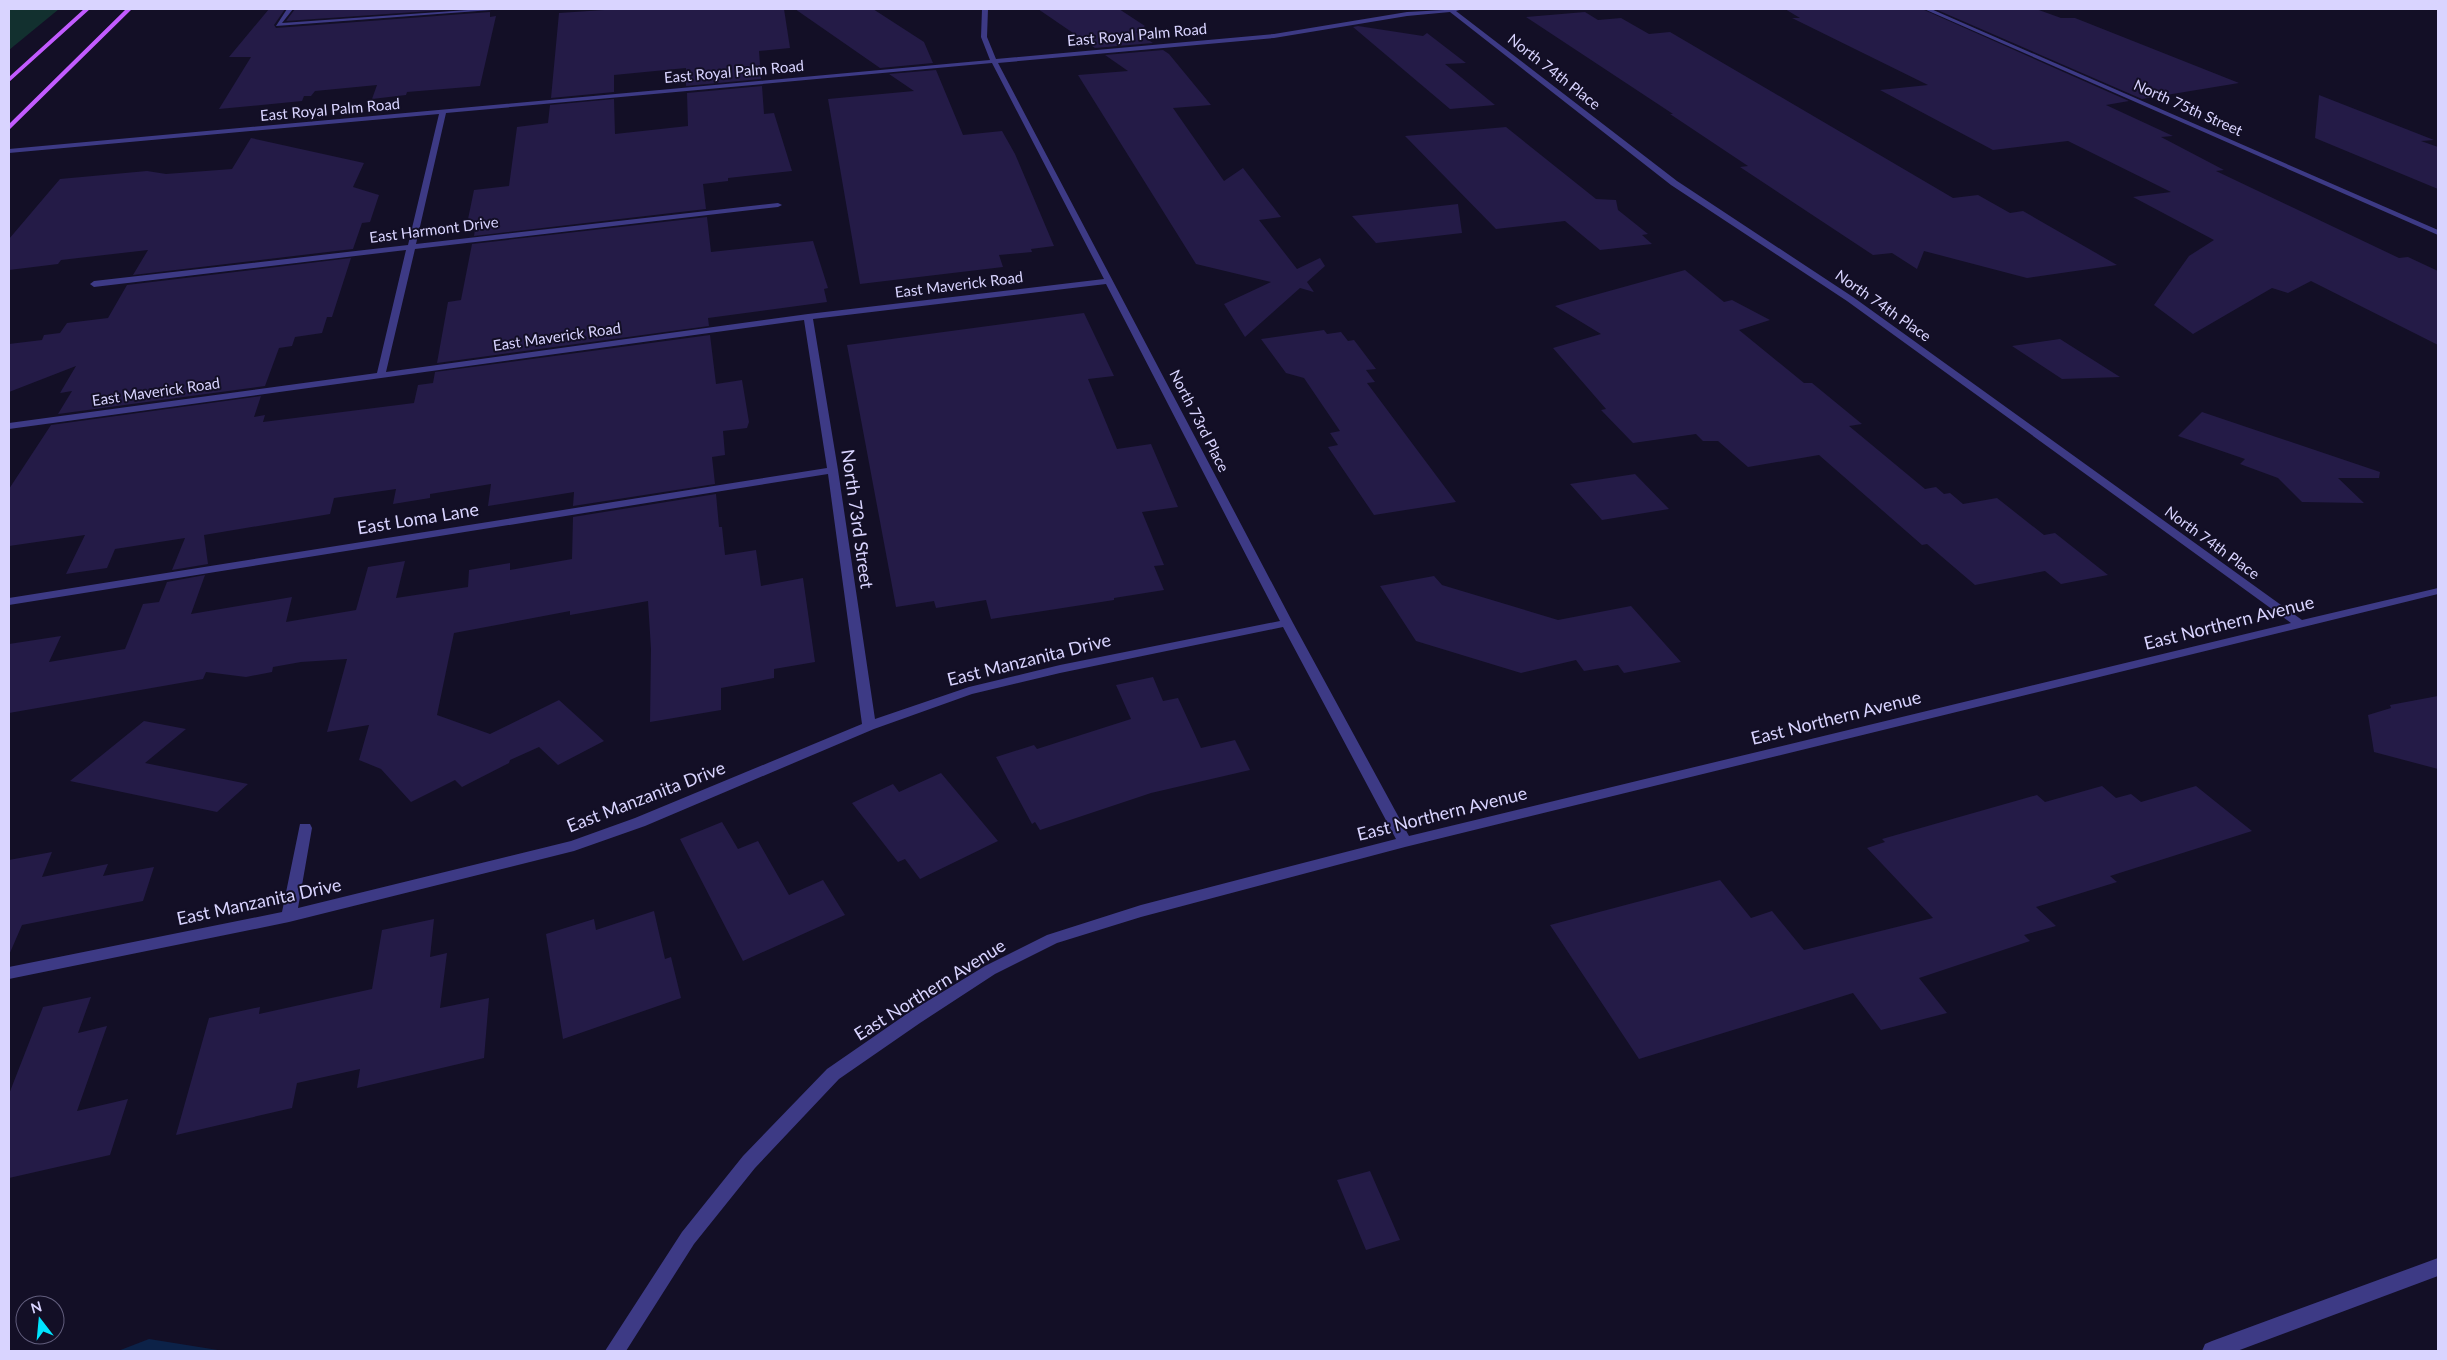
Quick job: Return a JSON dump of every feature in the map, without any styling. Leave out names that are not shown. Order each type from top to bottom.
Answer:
[{"type":"main road","points":[[9,80],[87,9]]},
{"type":"main road","points":[[9,128],[129,9]]},
{"type":"street","points":[[290,9],[278,25],[502,9]]},
{"type":"street","name":"North 73rd Place","points":[[985,9],[984,37],[994,61],[1287,623],[1405,842]]},
{"type":"street","name":"East Royal Palm Road","points":[[9,151],[1274,36],[1407,14],[1454,9]]},
{"type":"street","name":"North 74th Place","points":[[1454,9],[1674,183],[1850,298],[2301,625]]},
{"type":"street","name":"North 75th Street","points":[[1927,9],[2438,233]]},
{"type":"street","points":[[381,375],[443,112]]},
{"type":"street","name":"East Harmont Drive","points":[[94,284],[778,205]]},
{"type":"street","name":"East Maverick Road","points":[[9,426],[808,317],[1110,281]]},
{"type":"street","name":"North 73rd Street","points":[[808,317],[833,470],[869,726]]},
{"type":"street","name":"East Loma Lane","points":[[9,602],[833,470]]},
{"type":"street","name":"East Northern Avenue","points":[[615,1351],[688,1238],[749,1162],[833,1074],[914,1018],[990,970],[1052,939],[1141,911],[1405,842],[2438,591]]},
{"type":"street","name":"East Manzanita Drive","points":[[9,974],[289,916],[574,846],[640,822],[869,726],[969,691],[1042,673],[1287,623]]},
{"type":"street","points":[[289,916],[305,828]]},
{"type":"street","points":[[2212,1351],[2438,1268]]},
{"type":"green space","points":[[9,9],[59,9],[9,50]]},
{"type":"water","points":[[149,1339],[224,1351],[118,1351]]},
{"type":"building","points":[[269,9],[285,9],[274,25],[276,28],[490,12],[490,17],[496,16],[480,86],[407,92],[406,95],[372,99],[377,85],[315,91],[311,96],[304,96],[302,101],[219,109],[251,57],[229,57]]},
{"type":"building","points":[[295,9],[459,9],[286,21]]},
{"type":"building","points":[[619,9],[784,9],[790,48],[759,51],[761,79],[686,86],[686,68],[614,75],[614,92],[551,98],[559,13]]},
{"type":"building","points":[[795,9],[873,9],[924,42],[933,63],[880,68]]},
{"type":"building","points":[[1038,9],[1119,9],[1145,26],[1136,32],[1153,43],[1095,48]]},
{"type":"building","points":[[1785,9],[1922,9],[2129,101],[2106,105],[2173,136],[2161,137],[2224,170],[2216,171],[2399,258],[2408,257],[2438,271],[2438,345],[2311,281],[2288,293],[2272,288],[2193,334],[2154,305],[2189,256],[2214,240],[2133,197],[2171,192],[2068,141],[1993,150],[1880,90],[1928,85],[1792,18],[1800,18]]},
{"type":"building","points":[[1935,9],[2036,9],[2061,18],[2075,18],[2239,83],[2142,99]]},
{"type":"building","points":[[1585,12],[1598,20],[1621,18],[1649,34],[1670,32],[1953,198],[1978,195],[2010,213],[2023,211],[2117,265],[2027,278],[1924,251],[1917,269],[1892,253],[1873,255],[1740,167],[1748,166],[1670,114],[1673,114],[1526,17]]},
{"type":"building","points":[[1358,26],[1423,36],[1427,33],[1466,63],[1445,64],[1495,105],[1450,109],[1353,27]]},
{"type":"building","points":[[1163,50],[1169,54],[1211,105],[1173,108],[1224,181],[1243,168],[1281,217],[1259,220],[1297,269],[1320,258],[1325,266],[1307,282],[1314,292],[1300,288],[1245,337],[1224,304],[1271,282],[1196,264],[1078,75],[1128,71],[1105,55]]},
{"type":"building","points":[[936,70],[963,135],[1002,131],[1015,154],[1054,246],[1031,249],[1032,252],[999,255],[1003,267],[860,284],[828,99],[914,91],[889,74]]},
{"type":"building","points":[[762,86],[764,114],[774,113],[792,171],[728,178],[728,181],[703,184],[706,209],[474,236],[476,223],[467,224],[474,190],[509,186],[517,127],[548,123],[550,105],[614,99],[615,134],[688,126],[687,93]]},
{"type":"building","points":[[2319,95],[2434,140],[2421,141],[2438,147],[2438,189],[2315,138]]},
{"type":"building","points":[[1506,127],[1596,199],[1616,200],[1618,210],[1648,234],[1642,235],[1652,244],[1600,250],[1565,221],[1496,229],[1405,136]]},
{"type":"building","points":[[251,138],[364,163],[353,187],[379,195],[370,222],[362,223],[353,249],[133,275],[148,250],[61,260],[58,264],[9,270],[9,239],[60,179],[147,171],[166,174],[232,169]]},
{"type":"building","points":[[1458,204],[1462,233],[1376,243],[1352,216]]},
{"type":"building","points":[[707,217],[711,252],[813,241],[828,288],[824,289],[827,302],[708,318],[709,326],[437,363],[448,302],[461,300],[472,244]]},
{"type":"building","points":[[351,258],[332,317],[327,317],[322,333],[295,337],[292,346],[279,348],[265,386],[58,414],[72,391],[60,393],[76,366],[9,392],[9,344],[42,340],[44,335],[60,333],[67,323],[108,318],[127,285]]},
{"type":"building","points":[[1685,270],[1724,302],[1732,300],[1770,320],[1739,330],[1804,383],[1812,383],[1862,424],[1849,426],[1925,489],[1936,487],[1944,494],[1950,493],[1963,504],[1997,498],[2044,535],[2055,533],[2108,575],[2061,584],[2045,571],[1975,585],[1927,544],[1922,545],[1819,455],[1748,467],[1718,441],[1703,441],[1696,434],[1633,443],[1601,410],[1606,409],[1553,348],[1601,334],[1555,306]]},
{"type":"building","points":[[1084,313],[1114,376],[1088,379],[1117,449],[1151,444],[1178,507],[1142,512],[1164,565],[1154,566],[1164,590],[1114,598],[1114,600],[991,619],[986,600],[936,608],[934,601],[896,607],[847,345]]},
{"type":"building","points":[[1324,330],[1327,334],[1341,332],[1348,341],[1354,340],[1376,369],[1366,370],[1375,382],[1367,383],[1456,502],[1374,515],[1328,447],[1338,445],[1330,433],[1340,431],[1304,378],[1286,373],[1261,339]]},
{"type":"building","points":[[710,335],[716,384],[742,380],[749,422],[747,428],[723,431],[725,455],[712,457],[715,484],[573,506],[574,492],[488,506],[491,484],[430,494],[430,498],[393,504],[396,489],[334,498],[330,514],[204,535],[208,564],[172,570],[185,538],[115,549],[107,568],[66,574],[85,535],[9,546],[9,489],[51,425],[261,396],[254,417],[265,415],[263,422],[414,403],[418,385],[433,383],[435,372]]},
{"type":"building","points":[[2060,339],[2120,377],[2062,379],[2012,346]]},
{"type":"building","points":[[2202,412],[2380,472],[2379,478],[2338,478],[2364,503],[2302,502],[2278,478],[2240,464],[2245,459],[2178,436]]},
{"type":"building","points":[[1635,474],[1669,509],[1602,520],[1570,484]]},
{"type":"building","points":[[716,494],[719,527],[722,527],[725,555],[756,550],[761,586],[803,578],[815,662],[774,669],[774,678],[721,688],[721,710],[650,722],[651,649],[648,601],[570,615],[570,611],[454,633],[437,715],[490,734],[559,700],[604,741],[558,765],[539,747],[510,760],[509,763],[462,787],[455,780],[411,802],[381,769],[359,760],[369,725],[327,732],[347,659],[301,662],[273,667],[272,672],[246,677],[206,672],[203,679],[9,713],[9,644],[61,636],[49,662],[125,649],[143,604],[159,602],[167,582],[205,575],[191,614],[292,597],[286,622],[356,610],[368,567],[405,561],[396,598],[468,587],[469,570],[510,563],[510,570],[572,559],[573,517]]},
{"type":"building","points":[[1434,576],[1442,585],[1558,620],[1631,606],[1681,662],[1624,673],[1618,665],[1584,671],[1576,660],[1521,673],[1416,641],[1380,586]]},
{"type":"building","points":[[1153,677],[1163,701],[1178,698],[1201,748],[1235,740],[1250,770],[1151,793],[1040,830],[1035,822],[1032,824],[996,757],[1034,745],[1037,749],[1131,719],[1116,685]]},
{"type":"building","points":[[2438,696],[2438,769],[2374,752],[2368,715],[2391,708],[2390,705]]},
{"type":"building","points":[[144,721],[186,729],[145,763],[248,784],[217,812],[70,781]]},
{"type":"building","points":[[941,773],[998,841],[920,879],[905,859],[898,862],[852,803],[893,784],[899,792]]},
{"type":"building","points":[[2102,786],[2116,798],[2131,794],[2141,802],[2196,786],[2252,831],[2110,876],[2117,882],[2036,907],[2056,926],[2024,935],[2030,941],[1919,978],[1947,1013],[1881,1030],[1853,993],[1639,1059],[1550,925],[1720,880],[1751,918],[1772,911],[1804,950],[1933,918],[1867,848],[1885,842],[1882,839],[2037,795],[2045,802]]},
{"type":"building","points":[[722,822],[738,849],[758,841],[789,895],[823,880],[845,915],[743,961],[680,839]]},
{"type":"building","points":[[52,852],[42,877],[108,864],[103,876],[154,867],[143,901],[22,925],[9,955],[9,860]]},
{"type":"building","points":[[654,911],[665,959],[671,957],[681,998],[563,1039],[546,934],[594,919],[596,930]]},
{"type":"building","points":[[434,919],[430,957],[447,953],[440,1008],[489,998],[484,1058],[357,1088],[360,1069],[297,1083],[292,1108],[176,1135],[209,1018],[260,1007],[259,1014],[372,989],[382,930]]},
{"type":"building","points":[[91,997],[78,1033],[107,1026],[77,1111],[128,1099],[110,1155],[9,1178],[9,1094],[43,1007]]},
{"type":"building","points":[[1370,1171],[1400,1240],[1366,1250],[1337,1180]]}]
